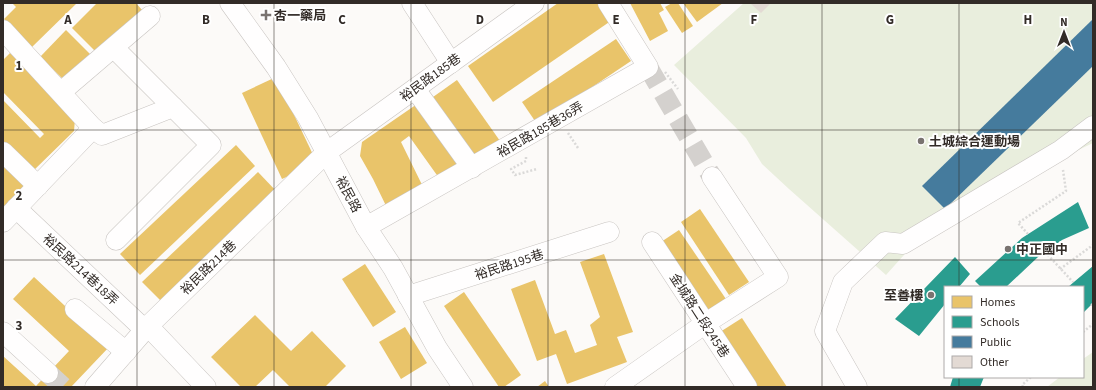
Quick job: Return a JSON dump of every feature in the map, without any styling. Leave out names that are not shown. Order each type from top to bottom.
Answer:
[{"type":"street","name":"裕民路","points":[[230,3],[276,67],[308,118],[366,227],[393,268],[437,348],[463,387]]},
{"type":"street","points":[[412,3],[451,63]]},
{"type":"street","name":"裕民路185巷","points":[[327,152],[534,3]]},
{"type":"street","name":"裕民路185巷36弄","points":[[366,227],[648,67],[608,3]]},
{"type":"street","points":[[61,92],[150,16]]},
{"type":"street","points":[[3,30],[97,132]]},
{"type":"street","points":[[114,48],[210,145],[116,240]]},
{"type":"street","points":[[414,89],[472,168]]},
{"type":"street","points":[[10,215],[38,186],[97,132],[173,107]]},
{"type":"street","points":[[857,387],[825,331],[843,282],[885,242],[902,244],[1061,150],[1093,126]]},
{"type":"street","points":[[3,152],[38,186]]},
{"type":"street","name":"裕民路214巷","points":[[95,387],[147,328],[327,152]]},
{"type":"street","points":[[615,387],[706,323],[778,277],[712,177]]},
{"type":"street","name":"裕民路214巷18弄","points":[[10,215],[147,328],[206,387]]},
{"type":"street","name":"裕民路195巷","points":[[408,296],[609,232]]},
{"type":"street","name":"金城路二段245巷","points":[[652,242],[747,387]]},
{"type":"street","points":[[75,309],[126,352]]},
{"type":"street","points":[[3,332],[48,373]]},
{"type":"path","points":[[500,152],[508,163],[525,155],[526,161],[511,169],[515,175],[537,169]]},
{"type":"path","points":[[1028,234],[1018,223],[1066,191],[1063,164]]},
{"type":"path","points":[[1060,269],[1093,245]]},
{"type":"path","points":[[1045,252],[1073,282]]},
{"type":"path","points":[[1084,331],[1093,324]]},
{"type":"path","points":[[1023,387],[1022,385],[1030,378]]},
{"type":"green space","name":"土城綜合運動場","points":[[744,3],[1093,3],[1093,143],[1051,163],[921,236],[886,275],[762,164],[746,138],[674,65]]},
{"type":"green space","points":[[1093,352],[1093,387],[1047,387],[1059,378],[1084,378],[1084,358]]},
{"type":"building: Homes","points":[[12,3],[77,3],[32,47],[4,19],[16,7]]},
{"type":"building: Homes","points":[[97,3],[136,3],[142,10],[98,54],[72,28]]},
{"type":"building: Homes","points":[[558,3],[609,3],[618,16],[493,102],[468,66]]},
{"type":"building: Homes","points":[[630,3],[660,3],[664,10],[659,13],[668,31],[650,41]]},
{"type":"building: Homes","points":[[672,3],[678,3],[693,26],[682,33],[665,7]]},
{"type":"building: Homes","points":[[683,3],[723,3],[697,22]]},
{"type":"building: Homes","points":[[66,30],[91,55],[65,81],[40,57]]},
{"type":"building: Homes","points":[[616,39],[631,61],[537,124],[522,102]]},
{"type":"building: Homes","points":[[10,53],[75,119],[74,131],[32,172],[3,142],[3,100],[40,138],[44,134],[3,92],[3,60]]},
{"type":"building: Homes","points":[[276,77],[317,163],[282,179],[242,93]]},
{"type":"building: Homes","points":[[457,80],[505,148],[481,165],[433,97]]},
{"type":"building: Homes","points":[[420,102],[467,169],[444,185],[409,136],[401,142],[428,197],[390,214],[360,156],[362,142]]},
{"type":"building: Homes","points":[[236,145],[255,166],[140,275],[120,254]]},
{"type":"building: Homes","points":[[3,157],[29,182],[3,209]]},
{"type":"building: Homes","points":[[258,172],[278,193],[162,302],[142,282]]},
{"type":"building: Homes","points":[[700,209],[749,282],[729,295],[681,222]]},
{"type":"building: Homes","points":[[679,230],[728,302],[706,317],[658,244]]},
{"type":"building: Homes","points":[[604,254],[633,332],[617,337],[627,362],[567,384],[556,354],[537,361],[511,289],[535,280],[555,334],[566,330],[575,353],[597,345],[590,325],[600,317],[580,262]]},
{"type":"building: Homes","points":[[365,264],[396,312],[373,327],[342,279]]},
{"type":"building: Homes","points":[[34,277],[109,347],[71,387],[3,387],[3,356],[36,386],[69,351],[13,299]]},
{"type":"building: Homes","points":[[464,292],[521,375],[504,387],[499,387],[444,306]]},
{"type":"building: Homes","points":[[255,315],[291,351],[312,331],[346,366],[325,387],[290,387],[273,370],[255,387],[241,387],[211,357]]},
{"type":"building: Homes","points":[[742,318],[787,387],[756,387],[720,332]]},
{"type":"building: Homes","points":[[405,327],[427,363],[401,379],[379,342]]},
{"type":"building: Homes","points":[[545,381],[549,387],[537,387]]},
{"type":"building: Schools","points":[[1078,202],[1089,228],[1062,240],[1045,252],[1007,286],[980,286],[975,281],[1022,238]]},
{"type":"building: Schools","name":"至善樓","points":[[955,257],[970,274],[960,286],[944,286],[944,305],[919,336],[895,319]]},
{"type":"building: Schools","points":[[1093,266],[1093,303],[1084,312],[1084,286],[1069,286]]},
{"type":"building: Schools","points":[[953,378],[984,378],[980,387],[950,387]]},
{"type":"building: Public","points":[[1093,19],[1093,66],[945,209],[922,186]]},
{"type":"building: Other","points":[[771,3],[761,13],[751,4]]},
{"type":"tunnel","points":[[648,67],[712,177]]},
{"type":"tunnel","points":[[48,373],[63,387]]},
{"type":"place","name":"杏一藥局","points":[[266,15]]},
{"type":"place","name":"土城綜合運動場","points":[[921,141]]},
{"type":"place","name":"中正國中","points":[[1008,249]]},
{"type":"place","name":"至善樓","points":[[931,295]]}]
